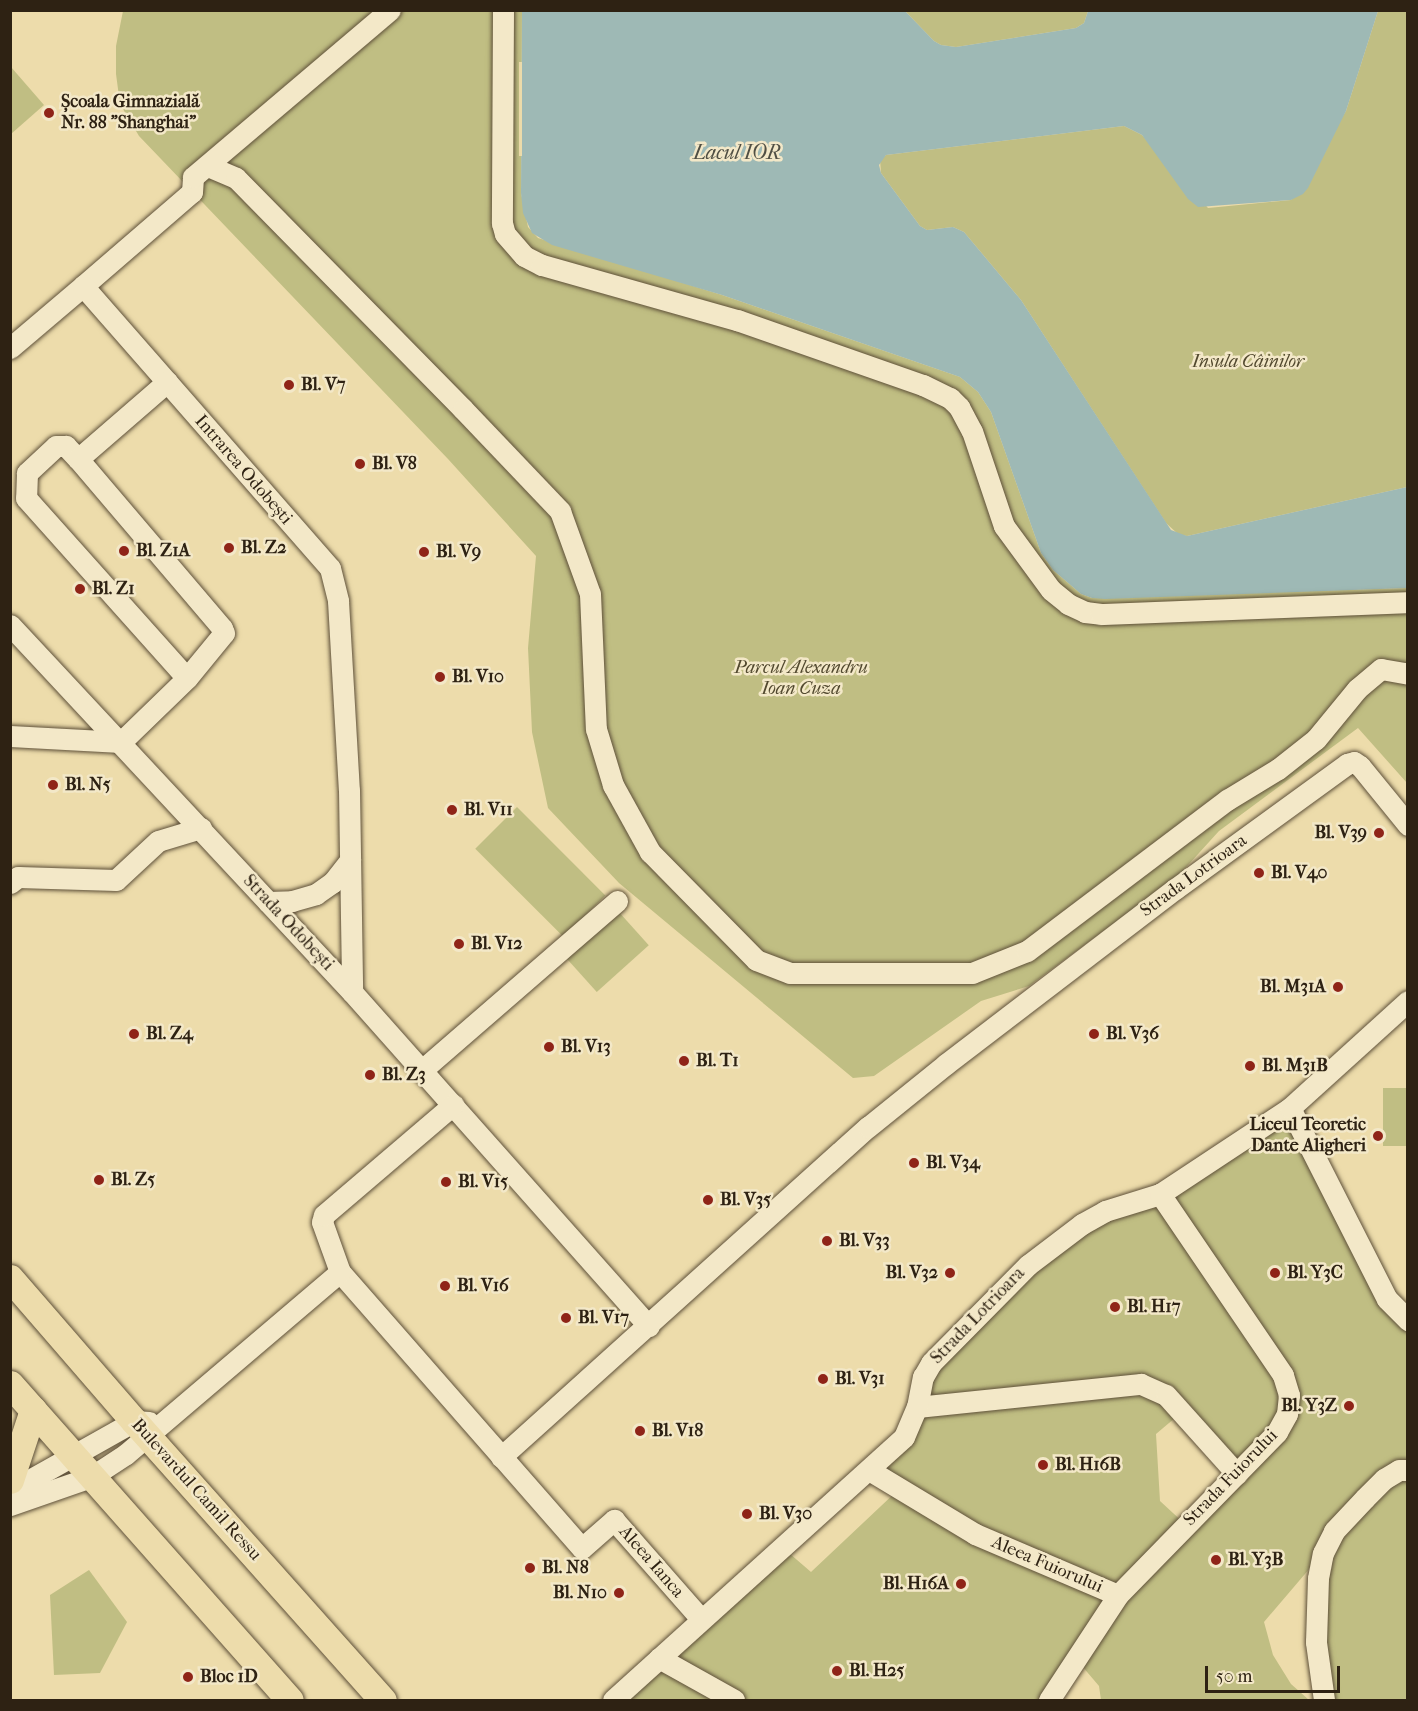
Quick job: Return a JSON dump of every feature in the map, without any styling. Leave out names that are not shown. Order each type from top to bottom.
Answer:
[{"type":"main road","name":"Bulevardul Camil Ressu","points":[[10,1278],[150,1426],[383,1701]]},
{"type":"main road","points":[[10,1384],[290,1701]]},
{"type":"main road","points":[[10,1480],[33,1410]]},
{"type":"street","points":[[10,348],[192,192],[193,177],[390,10]]},
{"type":"street","points":[[503,10],[502,223],[504,234],[524,256],[542,265],[737,320],[923,385],[950,398],[959,407],[972,432],[1004,526],[1051,590],[1068,604],[1085,612],[1101,614],[1407,602]]},
{"type":"street","points":[[208,165],[236,178],[464,409],[560,511],[590,594],[596,729],[613,785],[650,852],[756,960],[790,973],[972,973],[1027,951],[1227,800],[1278,769],[1316,739],[1358,689],[1381,669],[1407,674]]},
{"type":"street","name":"Intrarea Odobești","points":[[83,286],[330,568],[338,601],[341,640],[350,860],[352,992]]},
{"type":"street","points":[[78,459],[167,382]]},
{"type":"street","points":[[10,736],[121,742],[187,678],[221,640],[224,633],[78,459],[66,446],[56,446],[27,473],[26,498],[187,678]]},
{"type":"street","name":"Strada Odobești","points":[[10,625],[352,992],[649,1326]]},
{"type":"street","name":"Strada Lotrioara","points":[[649,1326],[868,1127],[946,1064],[1175,889],[1347,764],[1354,762],[1360,766],[1407,825]]},
{"type":"street","points":[[10,883],[18,877],[116,880],[158,841],[201,828]]},
{"type":"street","points":[[268,902],[292,901],[316,894],[333,882],[350,860]]},
{"type":"street","points":[[422,1070],[617,901]]},
{"type":"street","name":"Strada Lotrioara","points":[[612,1701],[700,1619],[904,1437],[917,1407],[921,1383],[931,1363],[1028,1265],[1082,1224],[1105,1211],[1160,1194],[1290,1108],[1407,1000]]},
{"type":"street","points":[[10,1505],[91,1477],[150,1426],[340,1272],[322,1222],[324,1215],[453,1105]]},
{"type":"street","points":[[1290,1108],[1387,1299],[1407,1320]]},
{"type":"street","name":"Strada Fuiorului","points":[[1118,1595],[1277,1432],[1287,1414],[1289,1395],[1282,1375],[1160,1194]]},
{"type":"street","name":"Aleea Ianca","points":[[340,1272],[582,1548],[614,1520],[700,1619]]},
{"type":"street","points":[[501,1457],[649,1326]]},
{"type":"street","points":[[917,1407],[1141,1384],[1166,1395],[1237,1474]]},
{"type":"street","points":[[10,1491],[71,1455],[150,1426]]},
{"type":"street","name":"Aleea Fuiorului","points":[[869,1470],[975,1534],[1118,1595],[1049,1701]]},
{"type":"street","points":[[1324,1701],[1316,1642],[1318,1578],[1323,1553],[1334,1532],[1384,1479],[1399,1470],[1407,1470]]},
{"type":"street","points":[[659,1658],[734,1701]]},
{"type":"green space","name":"Parcul Alexandru Ioan Cuza","points":[[123,11],[522,11],[521,193],[528,227],[538,238],[722,295],[960,377],[978,392],[991,412],[1041,553],[1053,570],[1081,594],[1092,598],[1407,588],[1407,783],[1358,728],[1219,831],[1179,875],[1029,986],[981,1001],[874,1076],[853,1078],[619,883],[548,808],[532,732],[528,648],[536,556],[448,459],[139,136],[120,104],[116,74],[116,46]]},
{"type":"green space","points":[[905,11],[1088,11],[1084,23],[1076,28],[956,47],[941,45],[934,41]]},
{"type":"green space","name":"Insula Câinilor","points":[[1378,11],[1407,11],[1407,487],[1187,536],[1179,535],[1166,523],[1021,300],[964,232],[953,227],[927,230],[920,226],[881,173],[880,160],[886,155],[1124,126],[1142,135],[1208,208],[1291,200],[1346,111]]},
{"type":"green space","points":[[11,67],[44,105],[10,134]]},
{"type":"green space","points":[[517,807],[605,895],[564,937],[475,849]]},
{"type":"green space","points":[[618,911],[649,945],[597,992],[566,958]]},
{"type":"green space","points":[[1383,1088],[1407,1088],[1407,1146],[1383,1146]]},
{"type":"green space","points":[[1290,1108],[1407,1320],[1407,1700],[1324,1700],[1322,1554],[1264,1622],[1273,1655],[1291,1684],[1309,1700],[1101,1700],[1099,1686],[1076,1659],[1049,1700],[613,1700],[782,1547],[811,1572],[898,1490],[869,1470],[904,1437],[919,1390],[1054,1243],[1160,1194]],"holes":[[[1182,1412],[1237,1474],[1186,1525],[1160,1501],[1156,1434]]]},
{"type":"green space","points":[[89,1570],[127,1622],[100,1673],[54,1675],[50,1595]]},
{"type":"water","name":"Lacul IOR","points":[[522,11],[905,11],[934,41],[941,45],[956,47],[1076,28],[1084,23],[1088,11],[1378,11],[1346,111],[1308,188],[1303,194],[1291,200],[1198,207],[1188,199],[1142,135],[1124,126],[886,155],[879,165],[881,173],[920,226],[927,230],[953,227],[964,232],[1021,300],[1171,530],[1187,536],[1407,487],[1407,588],[1105,599],[1081,594],[1053,570],[1041,553],[991,412],[978,392],[960,377],[722,295],[552,245],[532,233],[523,213],[521,193]]},
{"type":"pier","points":[[519,62],[522,62],[522,156],[519,156]]},
{"type":"place","name":"Școala Gimnazială Nr. 88 \"Shanghai\"","points":[[49,113]]},
{"type":"place","name":"Bl. V7","points":[[289,385]]},
{"type":"place","name":"Bl. V8","points":[[360,464]]},
{"type":"place","name":"Bl. Z2","points":[[229,548]]},
{"type":"place","name":"Bl. Z1A","points":[[124,551]]},
{"type":"place","name":"Bl. V9","points":[[424,552]]},
{"type":"place","name":"Bl. Z1","points":[[80,589]]},
{"type":"place","name":"Bl. V10","points":[[440,677]]},
{"type":"place","name":"Bl. N5","points":[[53,785]]},
{"type":"place","name":"Bl. V11","points":[[452,810]]},
{"type":"place","name":"Bl. V39","points":[[1379,833]]},
{"type":"place","name":"Bl. V40","points":[[1259,873]]},
{"type":"place","name":"Bl. V12","points":[[459,944]]},
{"type":"place","name":"Bl. M31A","points":[[1338,987]]},
{"type":"place","name":"Bl. Z4","points":[[134,1034]]},
{"type":"place","name":"Bl. V36","points":[[1094,1034]]},
{"type":"place","name":"Bl. V13","points":[[549,1047]]},
{"type":"place","name":"Bl. T1","points":[[684,1061]]},
{"type":"place","name":"Bl. M31B","points":[[1250,1066]]},
{"type":"place","name":"Bl. Z3","points":[[370,1075]]},
{"type":"place","name":"Liceul Teoretic Dante Aligheri","points":[[1378,1136]]},
{"type":"place","name":"Bl. V34","points":[[914,1163]]},
{"type":"place","name":"Bl. Z5","points":[[99,1180]]},
{"type":"place","name":"Bl. V15","points":[[446,1182]]},
{"type":"place","name":"Bl. V35","points":[[708,1200]]},
{"type":"place","name":"Bl. V33","points":[[827,1241]]},
{"type":"place","name":"Bl. V32","points":[[950,1273]]},
{"type":"place","name":"Bl. Y3C","points":[[1275,1273]]},
{"type":"place","name":"Bl. V16","points":[[445,1286]]},
{"type":"place","name":"Bl. H17","points":[[1115,1307]]},
{"type":"place","name":"Bl. V17","points":[[566,1318]]},
{"type":"place","name":"Bl. V31","points":[[823,1379]]},
{"type":"place","name":"Bl. Y3Z","points":[[1349,1406]]},
{"type":"place","name":"Bl. V18","points":[[640,1431]]},
{"type":"place","name":"Bl. H16B","points":[[1043,1465]]},
{"type":"place","name":"Bl. V30","points":[[747,1514]]},
{"type":"place","name":"Bl. Y3B","points":[[1216,1560]]},
{"type":"place","name":"Bl. N8","points":[[530,1568]]},
{"type":"place","name":"Bl. H16A","points":[[961,1584]]},
{"type":"place","name":"Bl. N10","points":[[619,1593]]},
{"type":"place","name":"Bl. H25","points":[[837,1671]]},
{"type":"place","name":"Bloc 1D","points":[[188,1677]]}]
